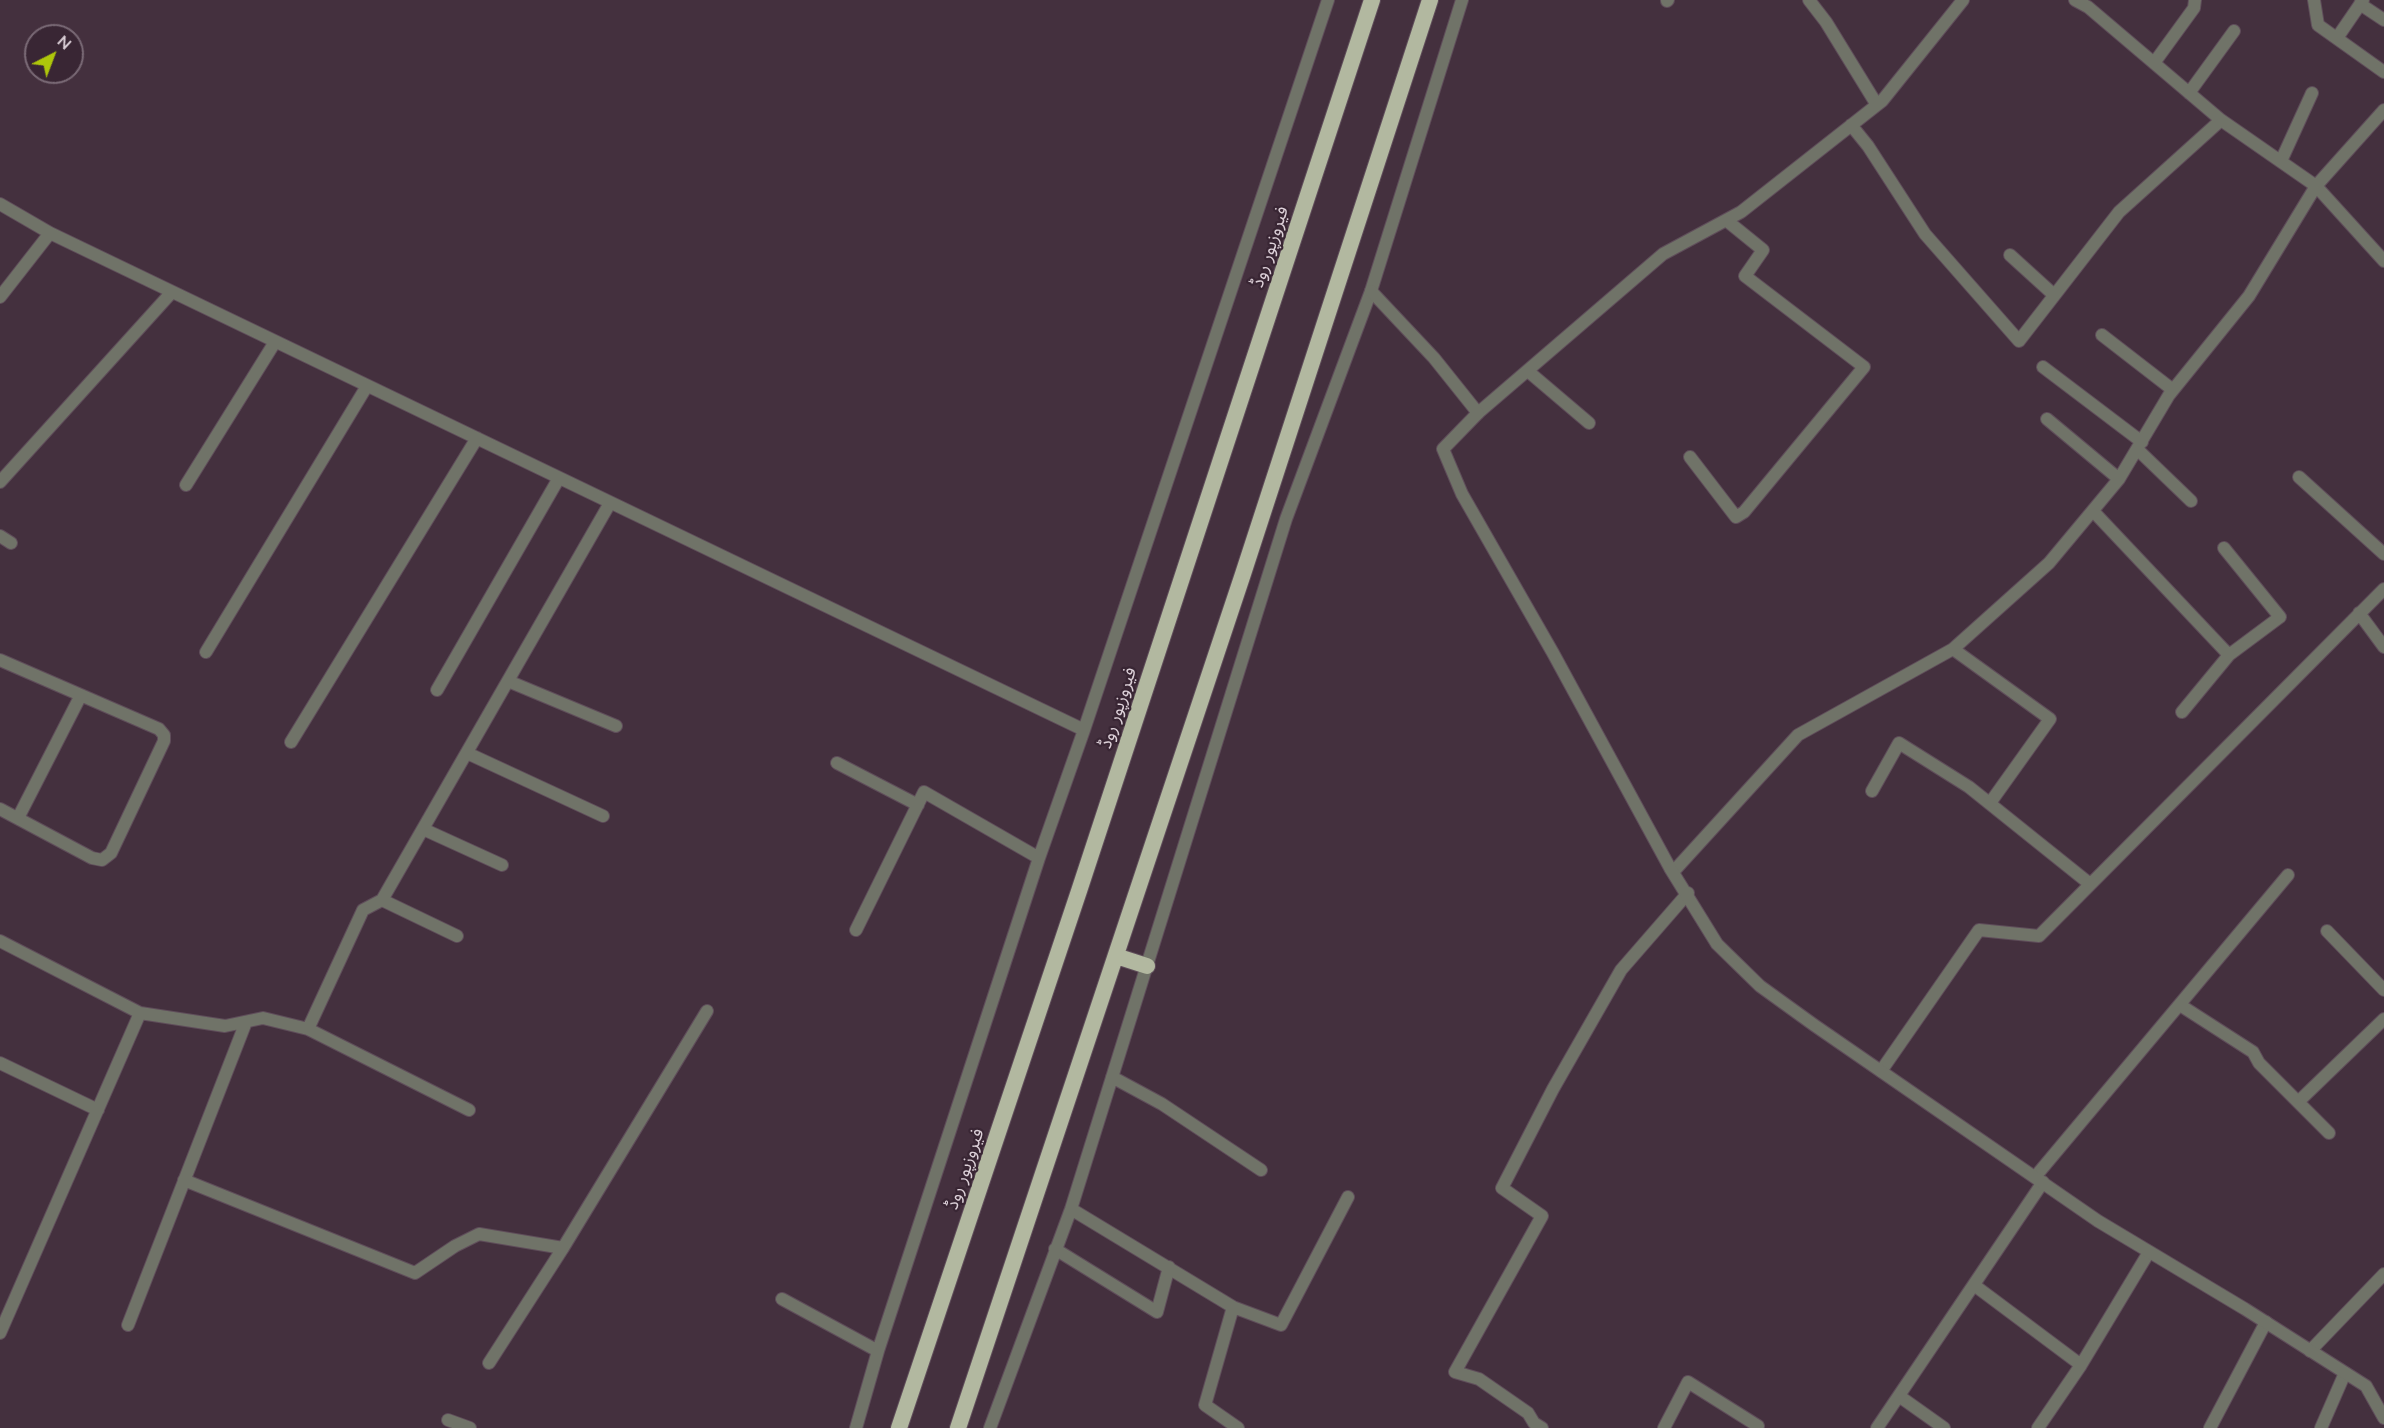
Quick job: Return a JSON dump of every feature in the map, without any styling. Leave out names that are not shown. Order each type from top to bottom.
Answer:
[{"type":"highway","name":"فیروزپور روڈ","points":[[899,1428],[1079,891],[1372,0]]},
{"type":"highway","points":[[958,1428],[1116,956],[1430,0]]},
{"type":"highway","points":[[1116,956],[1147,966]]},
{"type":"street","points":[[856,1428],[1039,858],[1328,0]]},
{"type":"street","points":[[990,1428],[1071,1209],[1286,519],[1371,291],[1462,0]]},
{"type":"street","points":[[1809,0],[1826,22],[1876,105]]},
{"type":"street","points":[[1963,0],[1876,105],[1741,212],[1663,254],[1478,414],[1443,449],[1462,494],[1553,653],[1673,872],[1688,893],[1717,944],[1760,986],[2098,1221],[2266,1322],[2366,1386],[2380,1403],[2384,1418]]},
{"type":"street","points":[[2077,0],[2221,120],[2316,186],[2384,261]]},
{"type":"street","points":[[2154,63],[2194,8],[2195,0]]},
{"type":"street","points":[[2314,0],[2318,24],[2384,72]]},
{"type":"street","points":[[2337,38],[2362,2],[2384,20]]},
{"type":"street","points":[[2189,93],[2234,31]]},
{"type":"street","points":[[2281,161],[2312,93]]},
{"type":"street","points":[[1673,872],[1798,735],[1953,649],[2049,563],[2119,479],[2173,390],[2249,296],[2316,186],[2384,110]]},
{"type":"street","points":[[1851,125],[1868,146],[1925,234],[2019,341],[2119,212],[2221,120]]},
{"type":"street","points":[[0,204],[50,234],[1084,730]]},
{"type":"street","points":[[1690,457],[1736,518],[1744,512],[1864,367],[1745,276],[1763,250],[1726,220]]},
{"type":"street","points":[[0,297],[50,234]]},
{"type":"street","points":[[2010,255],[2054,296]]},
{"type":"street","points":[[1371,291],[1434,358],[1478,414]]},
{"type":"street","points":[[0,483],[172,292]]},
{"type":"street","points":[[2102,335],[2173,390]]},
{"type":"street","points":[[186,485],[275,342]]},
{"type":"street","points":[[2043,367],[2139,446],[2191,501]]},
{"type":"street","points":[[1529,372],[1589,423]]},
{"type":"street","points":[[206,652],[368,386]]},
{"type":"street","points":[[2047,419],[2119,479]]},
{"type":"street","points":[[291,742],[477,438]]},
{"type":"street","points":[[2299,477],[2384,554]]},
{"type":"street","points":[[437,690],[559,478]]},
{"type":"street","points":[[308,1029],[363,910],[382,900],[610,503]]},
{"type":"street","points":[[2093,511],[2229,655]]},
{"type":"street","points":[[2182,712],[2229,655],[2280,617],[2224,548]]},
{"type":"street","points":[[1881,1071],[1979,930],[2039,936],[2384,589]]},
{"type":"street","points":[[2359,613],[2384,647]]},
{"type":"street","points":[[1953,649],[2050,719],[1990,803]]},
{"type":"street","points":[[0,660],[159,729],[164,735],[164,741],[111,853],[102,860],[92,858],[0,809]]},
{"type":"street","points":[[508,681],[616,726]]},
{"type":"street","points":[[18,818],[81,695]]},
{"type":"street","points":[[1872,791],[1899,743],[1969,786],[2090,884]]},
{"type":"street","points":[[467,753],[603,816]]},
{"type":"street","points":[[837,763],[918,805]]},
{"type":"street","points":[[856,930],[924,792],[1039,858]]},
{"type":"street","points":[[423,829],[502,865]]},
{"type":"street","points":[[1877,1428],[1974,1285],[2039,1180],[2288,875]]},
{"type":"street","points":[[1542,1428],[1534,1423],[1528,1413],[1479,1379],[1455,1372],[1542,1216],[1502,1188],[1553,1089],[1621,970],[1688,893]]},
{"type":"street","points":[[382,900],[457,936]]},
{"type":"street","points":[[2327,931],[2384,990]]},
{"type":"street","points":[[0,941],[140,1013],[225,1026],[264,1018],[308,1029],[469,1110]]},
{"type":"street","points":[[2180,1005],[2253,1052],[2259,1063],[2329,1133]]},
{"type":"street","points":[[489,1363],[563,1248],[707,1011]]},
{"type":"street","points":[[0,1334],[140,1013]]},
{"type":"street","points":[[2298,1102],[2384,1019]]},
{"type":"street","points":[[128,1325],[246,1022]]},
{"type":"street","points":[[0,1063],[98,1110]]},
{"type":"street","points":[[1113,1077],[1162,1104],[1261,1170]]},
{"type":"street","points":[[184,1180],[414,1273],[455,1246],[479,1234],[563,1248]]},
{"type":"street","points":[[1071,1209],[1233,1307],[1281,1325],[1348,1197]]},
{"type":"street","points":[[1055,1249],[1158,1312],[1169,1267]]},
{"type":"street","points":[[2038,1428],[2081,1365],[2149,1252]]},
{"type":"street","points":[[2310,1351],[2384,1275]]},
{"type":"street","points":[[1974,1285],[2081,1365]]},
{"type":"street","points":[[782,1299],[879,1351]]},
{"type":"street","points":[[1233,1307],[1205,1405],[1238,1428]]},
{"type":"street","points":[[2210,1428],[2266,1322]]},
{"type":"street","points":[[2321,1428],[2345,1373]]},
{"type":"street","points":[[1664,1428],[1688,1382],[1758,1426]]},
{"type":"street","points":[[1899,1396],[1944,1428]]},
{"type":"street","points":[[448,1420],[470,1428]]}]
